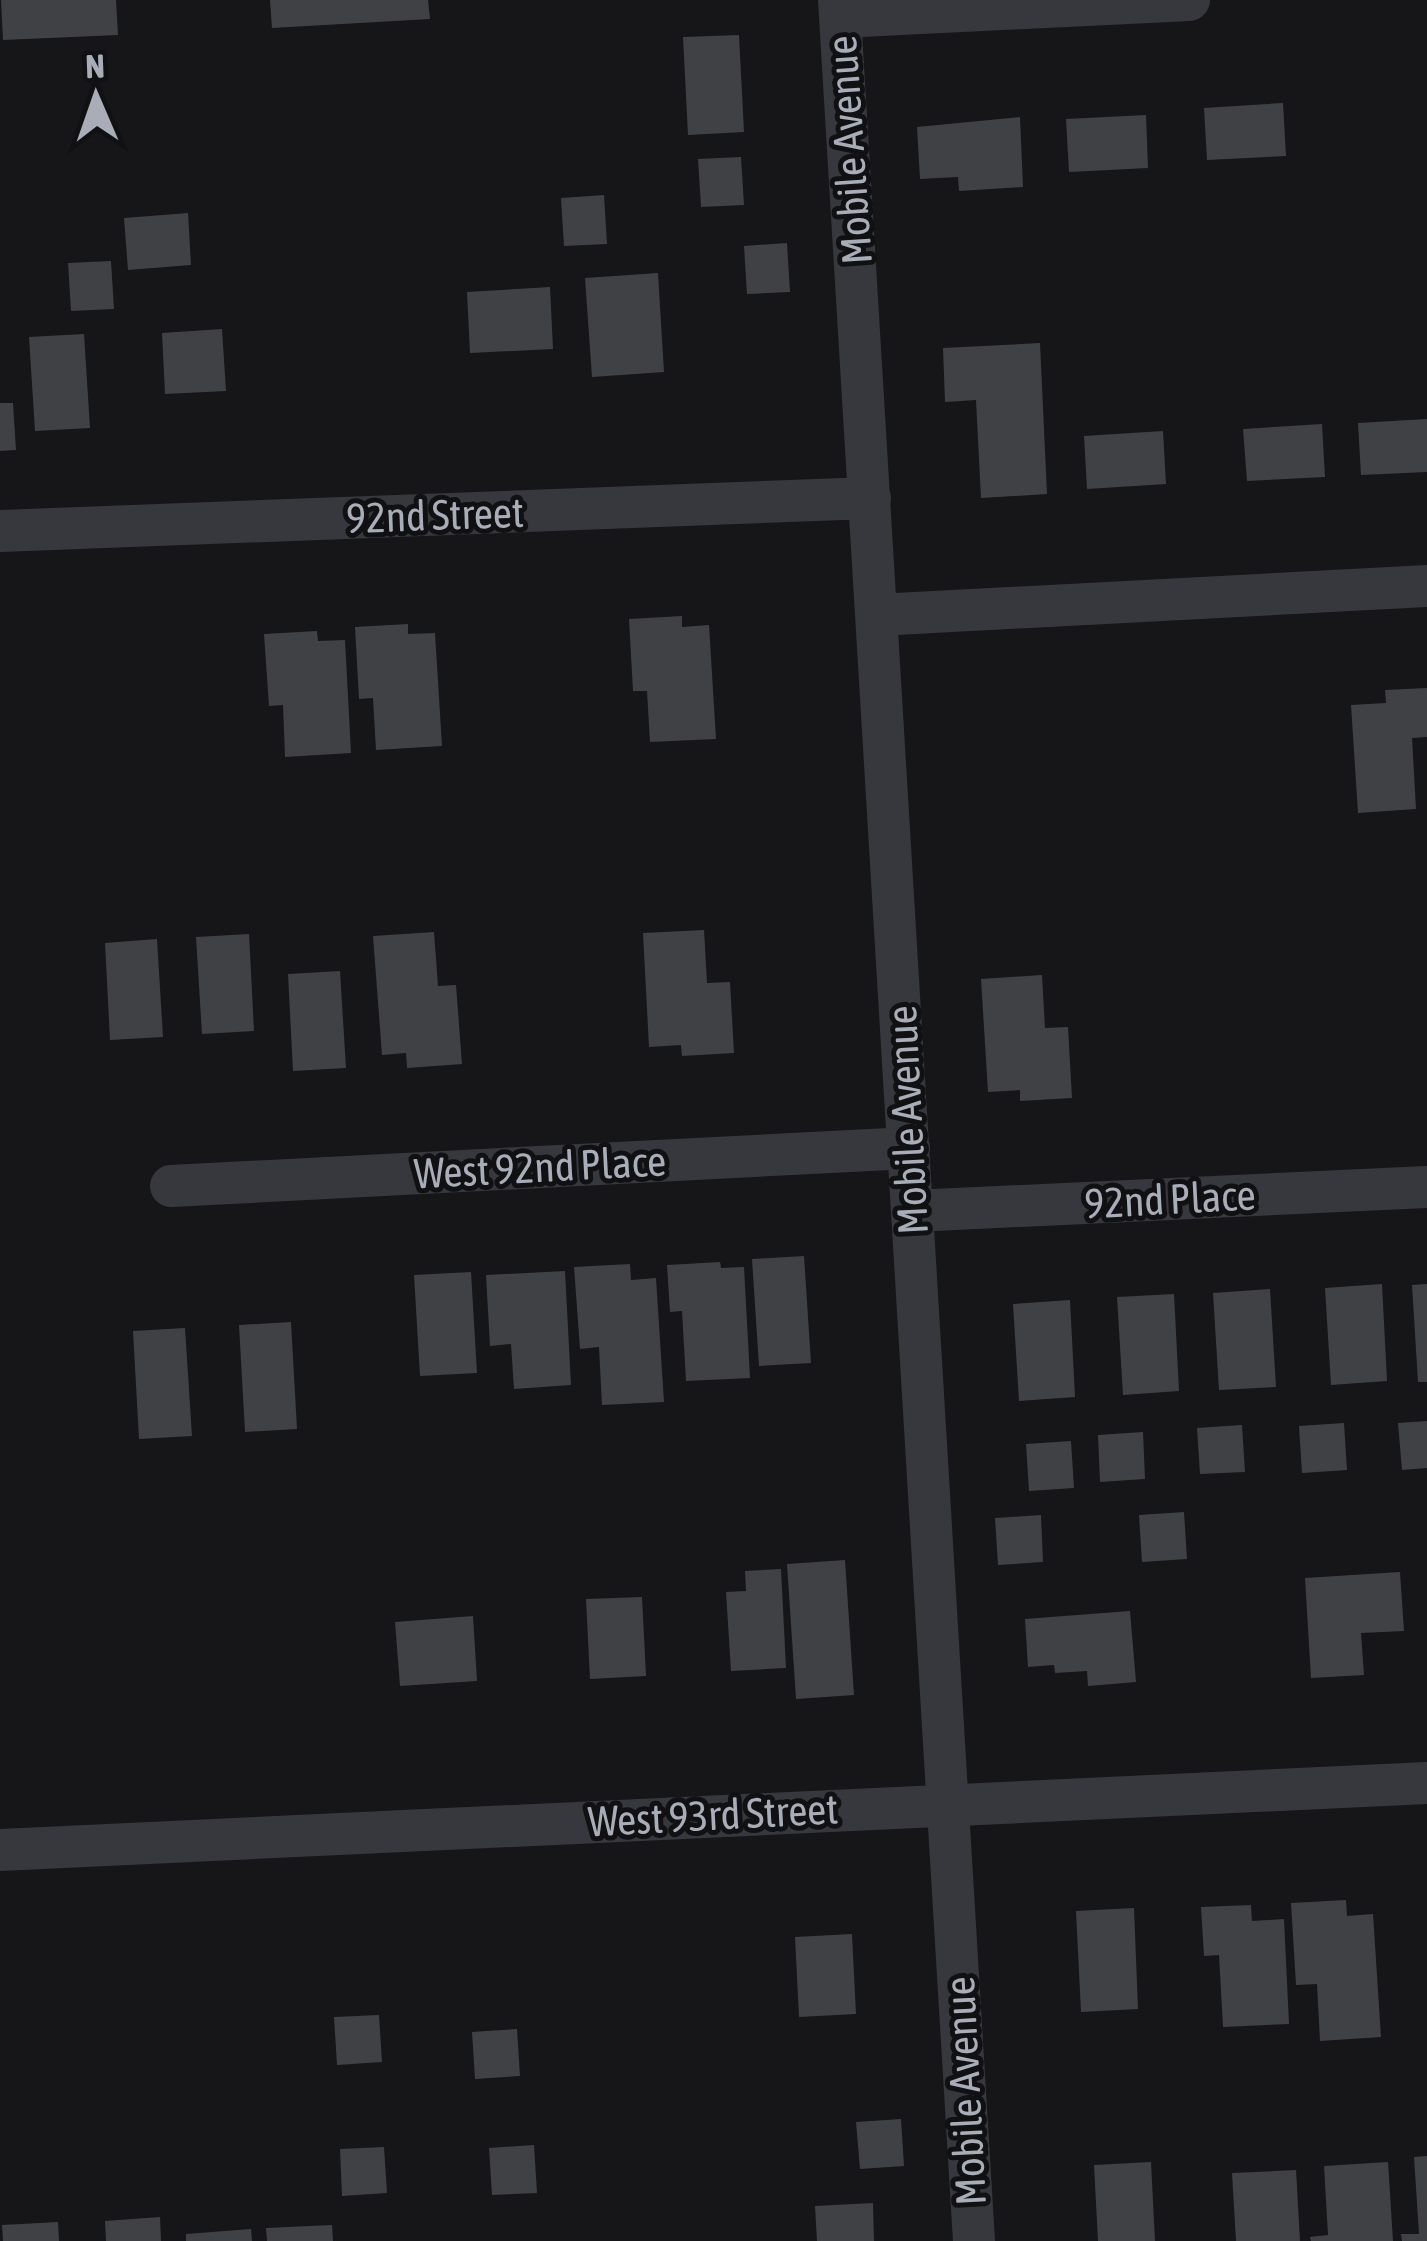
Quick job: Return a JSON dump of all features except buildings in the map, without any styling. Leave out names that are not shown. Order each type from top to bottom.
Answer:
[{"type":"street","points":[[840,9],[1189,0]]},
{"type":"street","name":"Mobile Avenue","points":[[840,9],[974,2241]]},
{"type":"street","name":"92nd Street","points":[[0,531],[870,498]]},
{"type":"street","points":[[877,615],[1427,586]]},
{"type":"street","name":"West 92nd Place","points":[[171,1186],[909,1148]]},
{"type":"street","name":"92nd Place","points":[[913,1211],[1427,1186]]},
{"type":"street","name":"West 93rd Street","points":[[0,1850],[1427,1783]]}]
